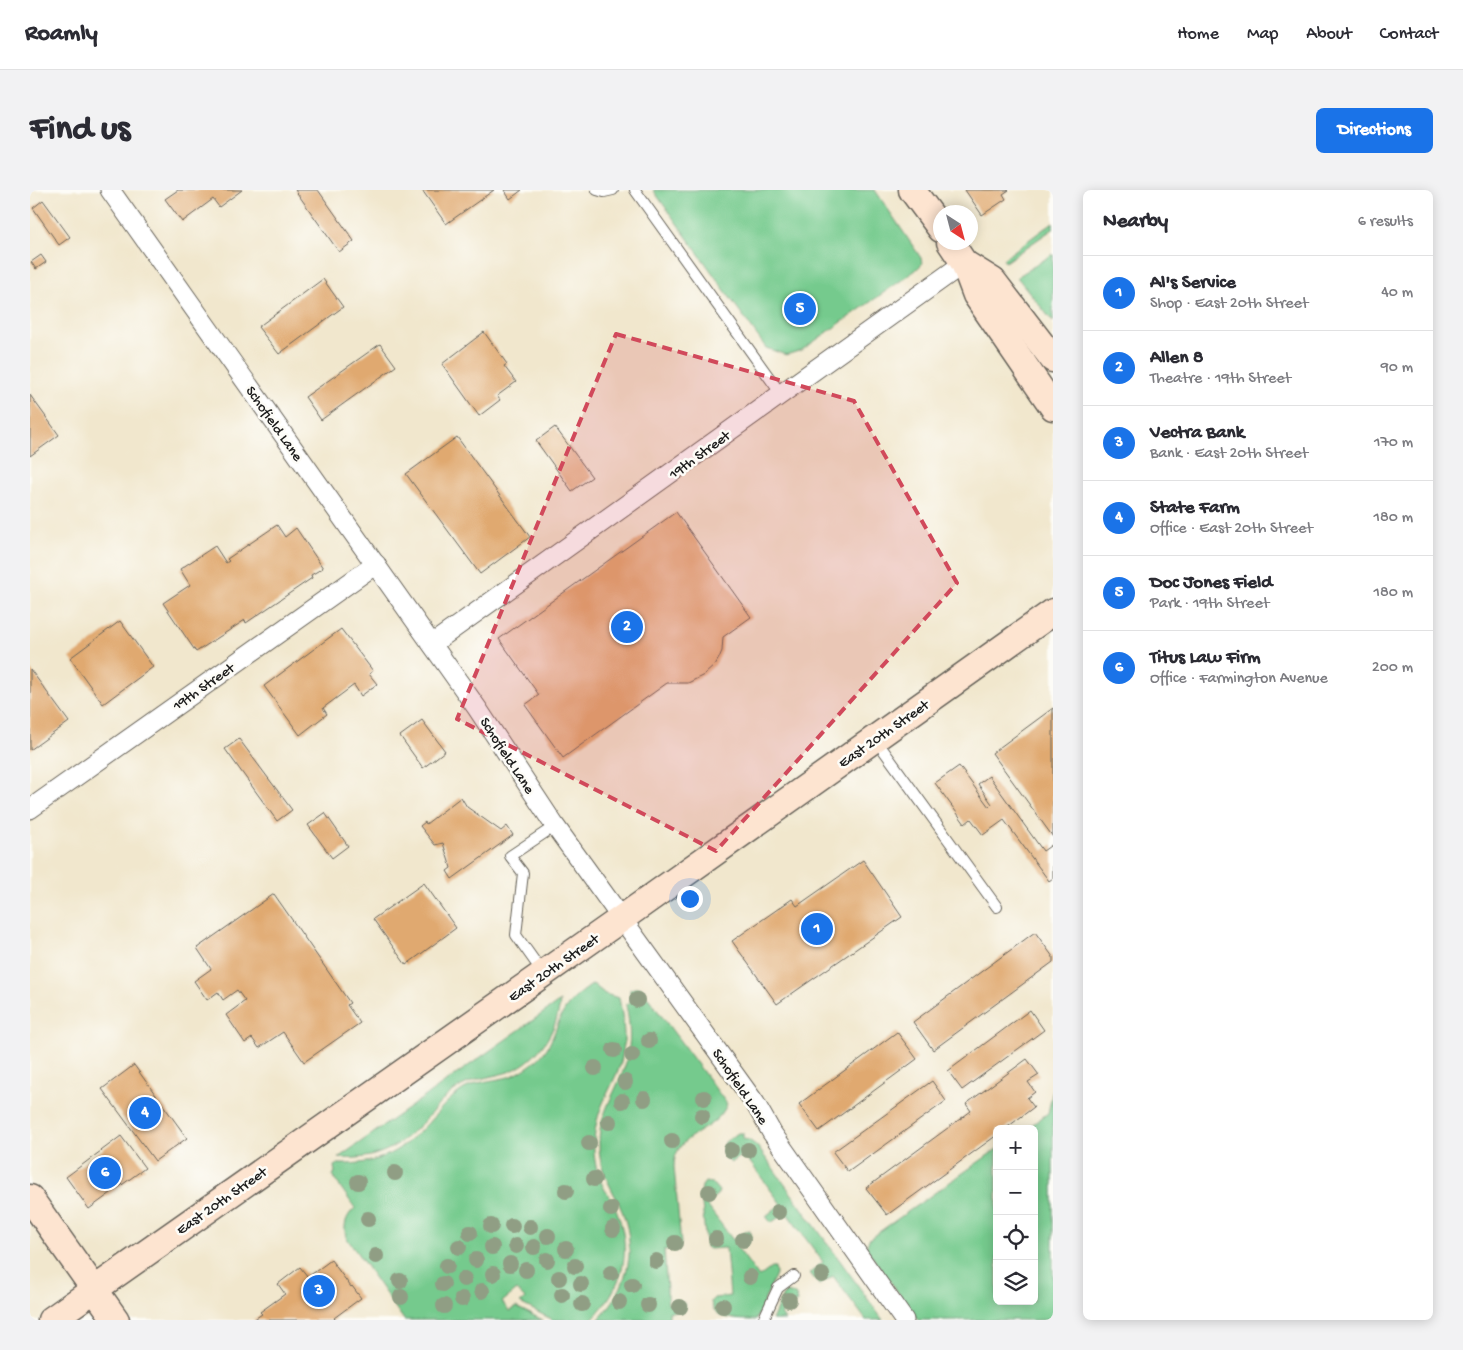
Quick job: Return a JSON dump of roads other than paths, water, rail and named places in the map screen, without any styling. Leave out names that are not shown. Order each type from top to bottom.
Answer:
[{"type":"main road","points":[[912,190],[933,219]]},
{"type":"main road","points":[[957,253],[993,281],[1053,359]]},
{"type":"main road","points":[[957,253],[976,294],[1053,407]]},
{"type":"main road","points":[[1026,632],[1053,596]]},
{"type":"main road","name":"East 20th Street","points":[[51,1320],[1053,612]]},
{"type":"main road","points":[[30,1198],[116,1320]]},
{"type":"street","name":"Schofield Lane","points":[[110,190],[477,708],[555,826],[755,1103],[772,1134],[904,1320]]},
{"type":"street","name":"19th Street","points":[[432,644],[781,394],[957,253]]},
{"type":"street","name":"19th Street","points":[[30,809],[376,564]]},
{"type":"lane","points":[[597,190],[604,192],[613,190]]},
{"type":"lane","points":[[635,190],[781,394]]},
{"type":"lane","points":[[875,739],[997,907]]},
{"type":"lane","points":[[544,973],[516,935],[523,873],[510,856],[555,826]]},
{"type":"lane","points":[[763,1320],[778,1288],[794,1276]]},
{"type":"place","name":"Doc Jones Field","points":[[800,309]]},
{"type":"place","name":"Allen 8","points":[[627,627]]},
{"type":"place","name":"Al's Service","points":[[817,929]]},
{"type":"place","name":"State Farm","points":[[145,1113]]},
{"type":"place","name":"Titus Law Firm","points":[[105,1173]]},
{"type":"place","name":"Vectra Bank","points":[[319,1291]]}]
